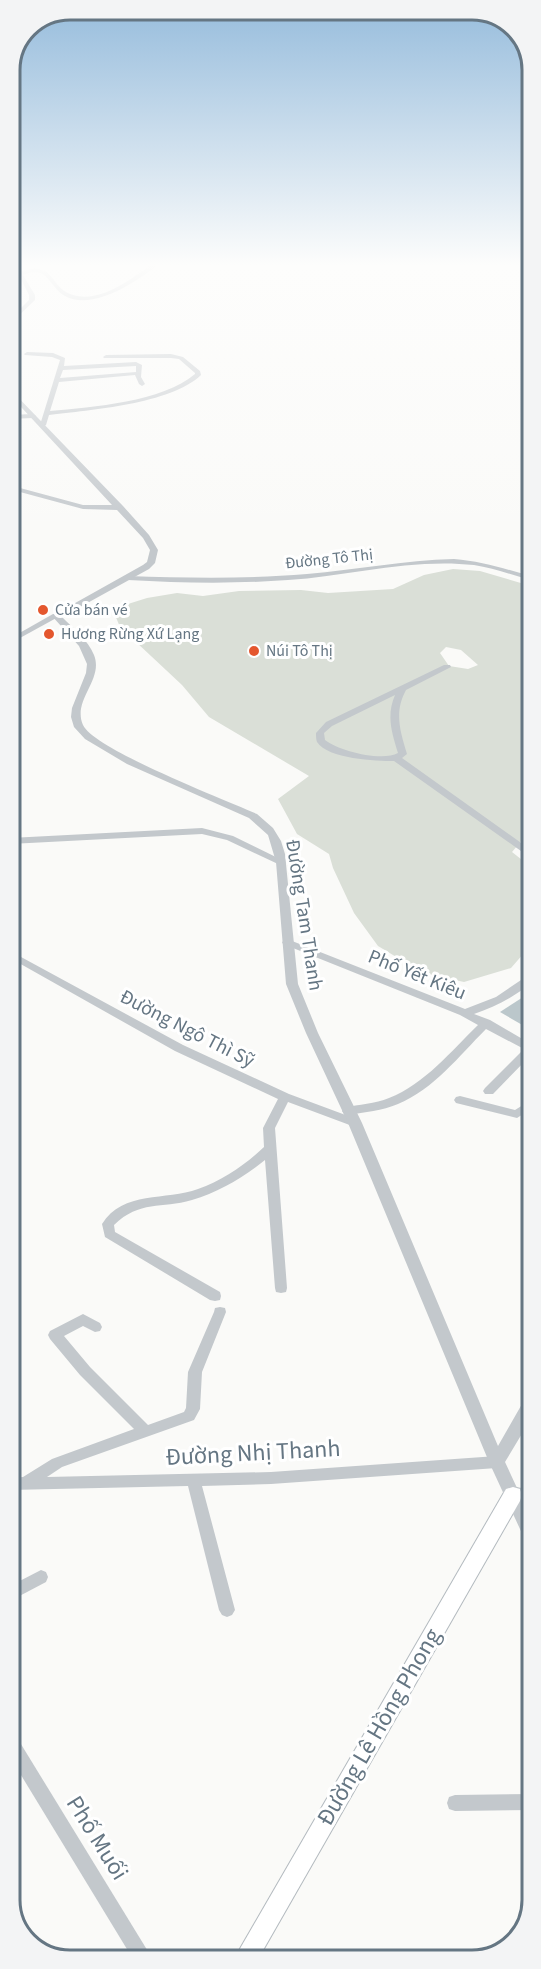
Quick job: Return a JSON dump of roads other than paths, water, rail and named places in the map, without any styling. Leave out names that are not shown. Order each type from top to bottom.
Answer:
[{"type":"main road","name":"Đường Lê Hồng Phong","points":[[251,1949],[522,1494]]},
{"type":"street","points":[[45,419],[63,359],[61,358]]},
{"type":"street","points":[[20,417],[33,416],[45,419],[173,391],[198,375],[198,372],[178,358]]},
{"type":"street","points":[[60,368],[136,364],[139,365],[138,377],[142,384]]},
{"type":"street","points":[[57,380],[139,373]]},
{"type":"street","points":[[20,402],[33,416]]},
{"type":"street","points":[[20,636],[128,578],[151,563],[154,550],[146,537],[45,419]]},
{"type":"street","points":[[20,490],[90,508],[120,508]]},
{"type":"street","name":"Đường Tô Thị","points":[[128,578],[189,581],[290,578],[451,562],[491,566],[522,576]]},
{"type":"street","name":"Đường Tam Thanh","points":[[56,616],[81,642],[92,663],[92,676],[76,708],[78,726],[85,736],[112,754],[253,816],[269,827],[278,842],[292,984],[312,1033],[355,1123],[497,1462],[522,1494]]},
{"type":"street","points":[[403,688],[393,706],[394,731],[403,754],[396,758],[373,758],[331,749],[324,745],[320,737],[323,728],[329,724],[403,688],[447,667]]},
{"type":"street","points":[[396,758],[522,848]]},
{"type":"street","points":[[20,840],[202,831],[230,838],[281,862]]},
{"type":"street","name":"Phố Yết Kiêu","points":[[287,942],[464,1013],[522,1043]]},
{"type":"street","name":"Đường Ngô Thì Sỹ","points":[[20,960],[179,1048],[285,1097],[355,1123]]},
{"type":"street","points":[[464,1013],[502,999],[522,986]]},
{"type":"street","points":[[348,1111],[386,1104],[414,1090],[486,1023]]},
{"type":"street","points":[[489,1091],[522,1057]]},
{"type":"street","points":[[281,1288],[269,1128],[285,1097]]},
{"type":"street","points":[[460,1100],[517,1113],[522,1110]]},
{"type":"street","points":[[215,1296],[109,1234],[108,1224],[123,1209],[148,1200],[180,1198],[210,1190],[258,1160],[270,1148]]},
{"type":"street","points":[[20,1482],[57,1463],[183,1419],[193,1409],[195,1372],[220,1312]]},
{"type":"street","points":[[95,1327],[83,1319],[55,1335],[86,1371],[146,1432]]},
{"type":"street","points":[[497,1462],[522,1419]]},
{"type":"street","name":"Đường Nhị Thanh","points":[[20,1484],[194,1481],[497,1462]]},
{"type":"street","points":[[194,1481],[227,1610]]},
{"type":"street","points":[[20,1588],[40,1577]]},
{"type":"street","name":"Phố Muối","points":[[20,1758],[137,1949]]},
{"type":"street","points":[[455,1803],[522,1802]]},
{"type":"place","name":"Cửa bán vé","points":[[43,610]]},
{"type":"place","name":"Hương Rừng Xứ Lạng","points":[[49,634]]},
{"type":"place","name":"Núi Tô Thị","points":[[254,651]]}]
